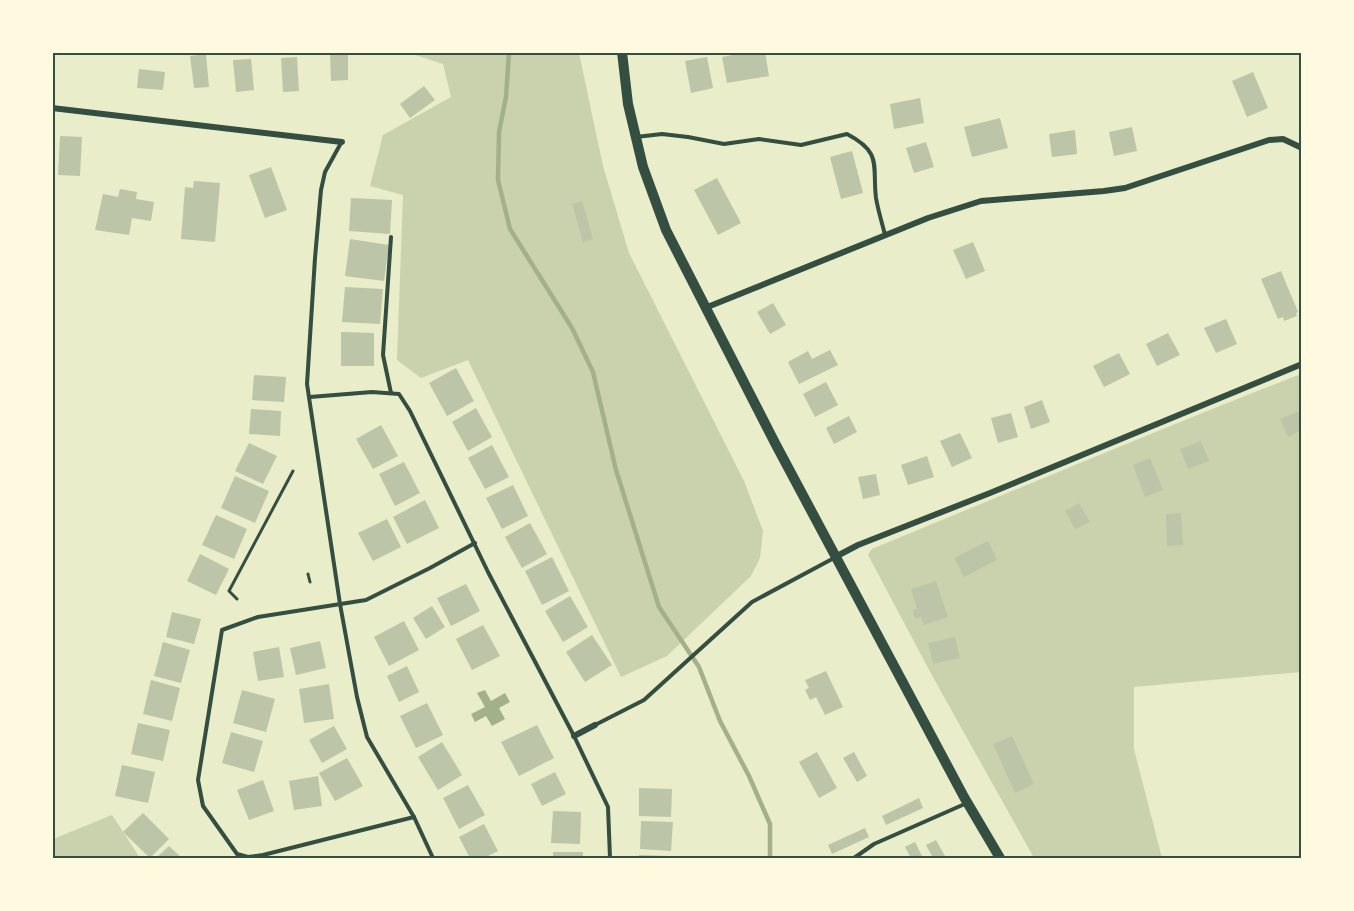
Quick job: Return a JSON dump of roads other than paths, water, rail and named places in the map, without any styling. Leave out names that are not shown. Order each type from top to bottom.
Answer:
[{"type":"main road","points":[[624,53],[628,104],[635,137],[642,166],[666,230],[705,308],[968,803],[1000,858]]},
{"type":"street","points":[[52,108],[342,142]]},
{"type":"street","points":[[705,308],[928,218],[981,201],[1125,188],[1269,140],[1283,139],[1302,148]]},
{"type":"street","points":[[837,556],[858,545],[990,494],[1302,364]]},
{"type":"street","points":[[574,736],[595,725]]},
{"type":"lane","points":[[635,137],[662,134],[688,136],[724,144],[759,140],[801,145],[847,134],[864,144],[875,164],[876,197],[885,236]]},
{"type":"lane","points":[[342,142],[325,172],[321,190],[307,384],[340,604],[357,697],[368,737],[414,817],[433,858]]},
{"type":"lane","points":[[391,237],[383,355],[391,393]]},
{"type":"lane","points":[[310,397],[372,392],[399,394],[410,411],[488,572],[574,736],[608,807],[610,858]]},
{"type":"lane","points":[[414,817],[248,857],[237,854],[203,806],[198,780],[222,630],[258,617],[366,600],[475,543]]},
{"type":"lane","points":[[595,725],[644,700],[752,602],[837,556]]},
{"type":"lane","points":[[854,858],[874,844],[968,803]]},
{"type":"waterway","points":[[509,52],[506,97],[499,132],[498,180],[510,229],[572,328],[593,372],[616,470],[659,607],[699,667],[720,721],[749,776],[770,824],[770,858]]}]
